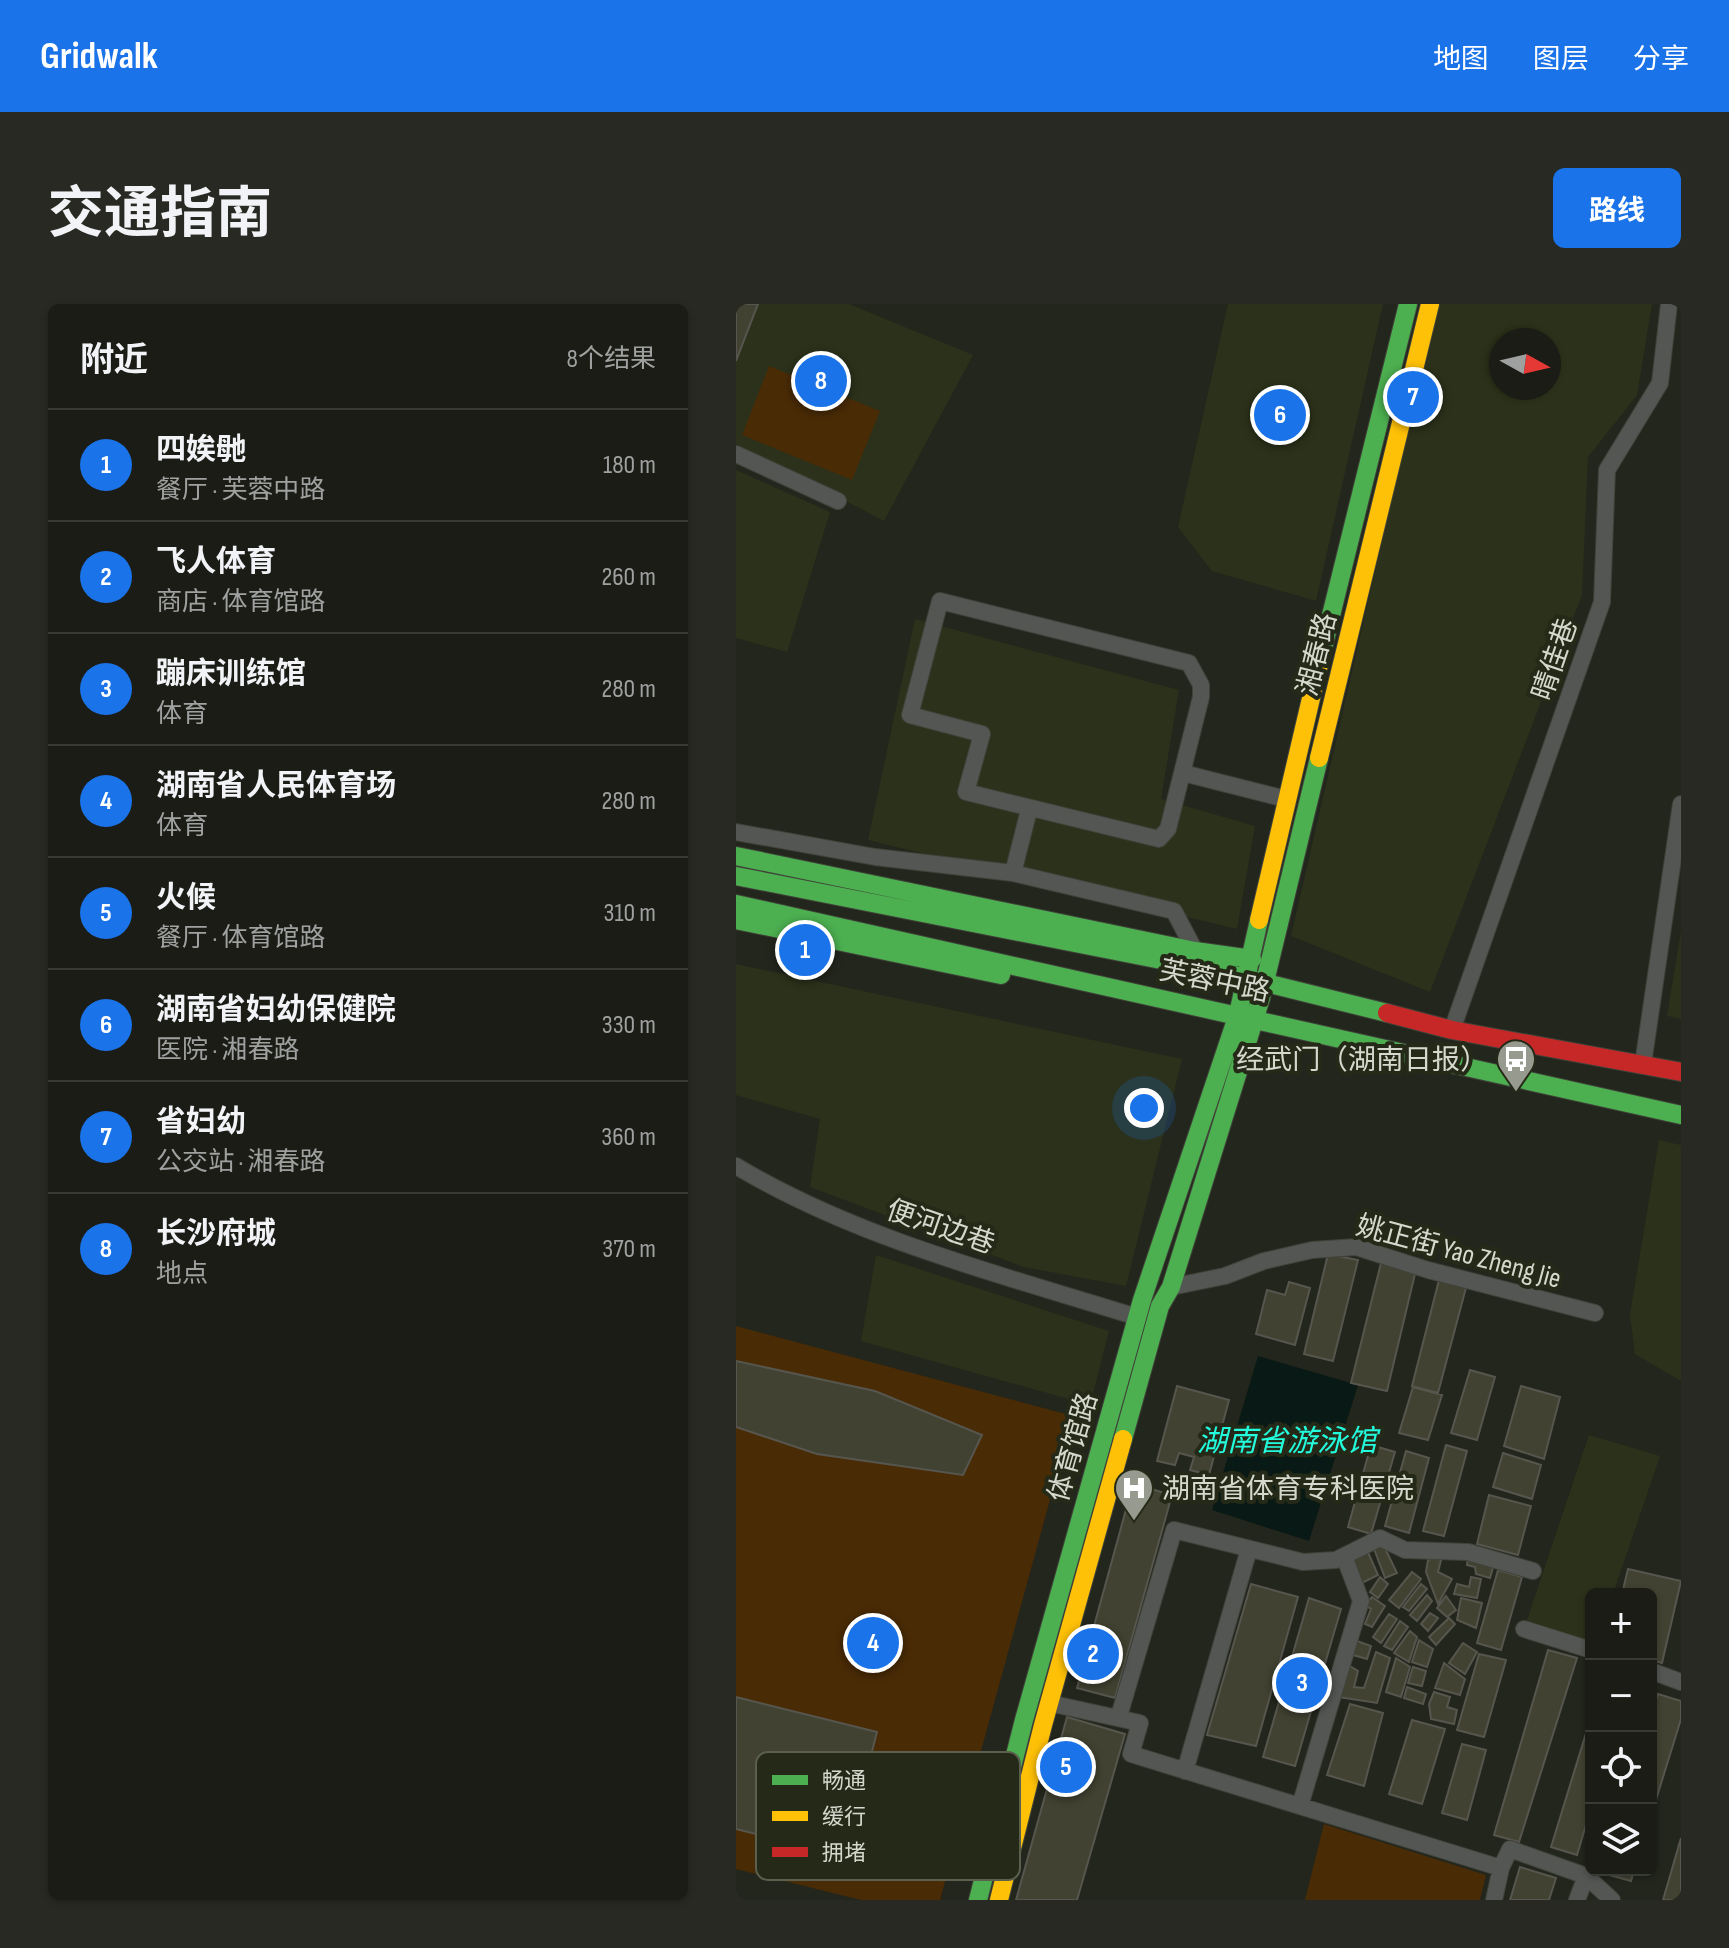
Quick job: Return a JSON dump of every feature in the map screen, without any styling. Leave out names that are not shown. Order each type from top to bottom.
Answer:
[{"type":"street","name":"湘春路","points":[[1254,973],[1286,799],[1408,304]]},
{"type":"street","name":"湘春路","points":[[1243,1018],[1430,304]]},
{"type":"street","name":"晴佳巷","points":[[1452,1030],[1602,602],[1607,470],[1660,383],[1669,304]]},
{"type":"street","points":[[736,454],[838,501]]},
{"type":"street","points":[[940,601],[1189,663],[1201,685],[1201,697],[1183,773],[1168,829],[1159,839],[1029,810],[966,792],[982,734],[910,715],[940,601]]},
{"type":"street","points":[[1183,773],[1286,799]]},
{"type":"street","points":[[1643,1064],[1648,1012],[1681,804]]},
{"type":"street","points":[[1013,873],[1029,810]]},
{"type":"street","points":[[736,832],[875,857],[1013,873],[1174,911],[1195,951],[1222,972]]},
{"type":"street","points":[[736,856],[1195,951],[1254,973]]},
{"type":"street","name":"芙蓉中路","points":[[736,876],[1222,972],[1254,973],[1452,1030],[1681,1072]]},
{"type":"street","name":"芙蓉中路","points":[[736,904],[1681,1115]]},
{"type":"street","name":"芙蓉中路","points":[[736,920],[1243,1018]]},
{"type":"street","name":"体育馆路","points":[[1020,1817],[1160,1306],[1171,1287],[1243,1018]]},
{"type":"street","name":"体育馆路","points":[[1016,1752],[1137,1317],[1243,1018]]},
{"type":"street","name":"便河边巷","points":[[736,1166],[771,1186],[888,1237],[1137,1317]]},
{"type":"street","name":"姚正街 Yao Zheng Jie","points":[[1171,1287],[1225,1276],[1264,1261],[1312,1250],[1356,1247],[1428,1270],[1595,1313]]},
{"type":"street","points":[[1119,1716],[1174,1530],[1303,1562],[1336,1560],[1380,1538],[1405,1550],[1468,1552],[1533,1571]]},
{"type":"street","points":[[1185,1771],[1249,1549]]},
{"type":"street","points":[[1300,1806],[1361,1601],[1344,1556]]},
{"type":"street","points":[[1524,1629],[1585,1648]]},
{"type":"street","points":[[1657,1673],[1681,1682]]},
{"type":"street","points":[[1049,1703],[1140,1723],[1131,1754],[1501,1868]]},
{"type":"street","points":[[1494,1900],[1501,1868],[1510,1849],[1585,1876]]},
{"type":"street","points":[[1577,1900],[1586,1876],[1612,1900]]},
{"type":"street","name":"体育馆路","points":[[978,1900],[983,1880]]},
{"type":"street","name":"体育馆路","points":[[999,1900],[1004,1880]]},
{"type":"shaded area","points":[[736,304],[849,304],[973,355],[884,521],[736,444]]},
{"type":"shaded area","points":[[1228,304],[1383,304],[1316,601],[1212,571],[1178,527]]},
{"type":"shaded area","points":[[1437,304],[1652,304],[1637,395],[1588,457],[1582,595],[1430,992],[1291,936]]},
{"type":"shaded area","points":[[769,366],[880,411],[852,480],[742,435]]},
{"type":"shaded area","points":[[736,470],[830,512],[787,652],[736,638]]},
{"type":"shaded area","points":[[915,619],[1179,690],[1161,799],[1255,826],[1237,929],[868,840]]},
{"type":"shaded area","points":[[1681,931],[1681,1019],[1667,1016]]},
{"type":"shaded area","points":[[736,964],[1182,1059],[1126,1286],[1024,1267],[810,1187],[820,1119],[736,1095]]},
{"type":"shaded area","points":[[1659,1140],[1681,1145],[1681,1381],[1635,1354],[1630,1314]]},
{"type":"shaded area","points":[[876,1255],[1109,1331],[1090,1405],[861,1341]]},
{"type":"shaded area","points":[[736,1326],[1073,1416],[981,1752],[756,1752],[756,1874],[736,1869]]},
{"type":"shaded area","points":[[1589,1435],[1660,1456],[1615,1588],[1585,1588],[1585,1648],[1524,1629]]},
{"type":"shaded area","points":[[1324,1824],[1486,1875],[1480,1900],[1305,1900]]},
{"type":"shaded area","points":[[780,1880],[945,1880],[940,1900],[861,1900]]},
{"type":"water","name":"湖南省游泳馆","points":[[1258,1356],[1358,1385],[1309,1541],[1212,1510]]},
{"type":"building","points":[[758,304],[736,361],[736,306]]},
{"type":"building","points":[[1328,1254],[1358,1260],[1333,1361],[1304,1354]]},
{"type":"building","points":[[1381,1263],[1415,1274],[1387,1391],[1351,1383]]},
{"type":"building","points":[[1440,1276],[1467,1284],[1438,1393],[1412,1386]]},
{"type":"building","points":[[1289,1282],[1310,1288],[1295,1345],[1256,1334],[1267,1290],[1285,1295]]},
{"type":"building","points":[[736,1361],[875,1391],[982,1435],[963,1475],[817,1454],[736,1427]]},
{"type":"building","points":[[1470,1370],[1495,1377],[1477,1440],[1451,1433]]},
{"type":"building","points":[[1177,1386],[1229,1400],[1209,1475],[1190,1470],[1194,1457],[1179,1453],[1175,1465],[1157,1461]]},
{"type":"building","points":[[1521,1386],[1560,1397],[1544,1459],[1504,1446]]},
{"type":"building","points":[[1413,1387],[1442,1395],[1428,1440],[1399,1433]]},
{"type":"building","points":[[1371,1445],[1395,1452],[1371,1534],[1348,1527]]},
{"type":"building","points":[[1446,1445],[1467,1451],[1444,1536],[1423,1531]]},
{"type":"building","points":[[1406,1451],[1429,1458],[1409,1533],[1385,1526]]},
{"type":"building","points":[[1503,1453],[1541,1465],[1532,1499],[1493,1487]]},
{"type":"building","points":[[1133,1484],[1172,1495],[1115,1698],[1077,1688]]},
{"type":"building","points":[[1489,1495],[1531,1506],[1518,1555],[1477,1544]]},
{"type":"building","points":[[1382,1542],[1397,1573],[1385,1578],[1373,1546]]},
{"type":"building","points":[[1367,1550],[1378,1575],[1360,1584],[1349,1558]]},
{"type":"building","points":[[1442,1556],[1438,1572],[1452,1579],[1438,1604],[1426,1572],[1428,1560]]},
{"type":"building","points":[[1468,1558],[1494,1564],[1490,1578],[1476,1574],[1475,1567],[1467,1565]]},
{"type":"building","points":[[1628,1569],[1681,1581],[1662,1663],[1657,1662],[1657,1588],[1623,1588]]},
{"type":"building","points":[[1498,1570],[1522,1577],[1501,1650],[1477,1643]]},
{"type":"building","points":[[1412,1572],[1421,1579],[1399,1608],[1389,1600]]},
{"type":"building","points":[[1380,1577],[1388,1584],[1378,1598],[1370,1592]]},
{"type":"building","points":[[1471,1577],[1481,1579],[1477,1598],[1454,1594],[1457,1584],[1469,1587]]},
{"type":"building","points":[[1251,1584],[1298,1597],[1256,1746],[1207,1735]]},
{"type":"building","points":[[1421,1584],[1427,1589],[1409,1611],[1403,1607]]},
{"type":"building","points":[[1427,1595],[1432,1601],[1417,1621],[1410,1615]]},
{"type":"building","points":[[1446,1596],[1456,1610],[1447,1617],[1437,1608]]},
{"type":"building","points":[[1372,1597],[1385,1606],[1372,1627],[1365,1624],[1371,1609],[1365,1605]]},
{"type":"building","points":[[1309,1598],[1341,1609],[1295,1766],[1263,1757]]},
{"type":"building","points":[[1461,1598],[1482,1603],[1476,1628],[1457,1620]]},
{"type":"building","points":[[1430,1613],[1438,1618],[1428,1631],[1421,1624]]},
{"type":"building","points":[[1389,1614],[1397,1619],[1381,1643],[1373,1637]]},
{"type":"building","points":[[1449,1618],[1455,1624],[1436,1645],[1429,1637]]},
{"type":"building","points":[[1400,1621],[1408,1627],[1392,1650],[1384,1646]]},
{"type":"building","points":[[1410,1631],[1417,1637],[1409,1662],[1394,1653]]},
{"type":"building","points":[[1419,1640],[1433,1649],[1427,1667],[1412,1662]]},
{"type":"building","points":[[1357,1641],[1371,1646],[1367,1659],[1353,1655]]},
{"type":"building","points":[[1463,1643],[1477,1652],[1465,1674],[1449,1663]]},
{"type":"building","points":[[1548,1650],[1577,1658],[1519,1842],[1494,1835]]},
{"type":"building","points":[[1376,1652],[1390,1658],[1377,1703],[1338,1697],[1348,1665],[1358,1671],[1354,1687],[1364,1688]]},
{"type":"building","points":[[1479,1654],[1506,1660],[1484,1737],[1457,1730]]},
{"type":"building","points":[[1396,1658],[1410,1667],[1401,1697],[1386,1692]]},
{"type":"building","points":[[1444,1663],[1465,1679],[1460,1695],[1435,1688]]},
{"type":"building","points":[[1413,1667],[1426,1671],[1422,1686],[1408,1683]]},
{"type":"building","points":[[1407,1687],[1426,1694],[1423,1704],[1404,1698]]},
{"type":"building","points":[[1434,1692],[1450,1697],[1447,1707],[1457,1710],[1454,1724],[1431,1719],[1429,1704]]},
{"type":"building","points":[[1658,1694],[1681,1701],[1681,1719],[1657,1797],[1657,1732]]},
{"type":"building","points":[[736,1697],[877,1732],[872,1752],[756,1752],[756,1834],[736,1829]]},
{"type":"building","points":[[1350,1704],[1383,1713],[1364,1786],[1327,1775]]},
{"type":"building","points":[[1067,1717],[1125,1734],[1077,1900],[1016,1900]]},
{"type":"building","points":[[1412,1720],[1445,1729],[1422,1804],[1389,1794]]},
{"type":"building","points":[[1585,1736],[1585,1828],[1577,1855],[1551,1847]]},
{"type":"building","points":[[1462,1744],[1486,1750],[1467,1820],[1442,1813]]},
{"type":"building","points":[[1681,1838],[1681,1900],[1663,1900]]},
{"type":"building","points":[[1520,1867],[1556,1878],[1549,1900],[1510,1900]]},
{"type":"building","points":[[1613,1876],[1632,1876],[1631,1881]]},
{"type":"traffic: fast","points":[[1320,660],[1408,304]]},
{"type":"traffic: fast","points":[[1123,1439],[1160,1306],[1171,1287],[1261,998],[1319,758]]},
{"type":"traffic: fast","points":[[736,856],[1195,951],[1252,959]]},
{"type":"traffic: fast","points":[[736,876],[1222,972],[1387,1013]]},
{"type":"traffic: fast","points":[[736,904],[1681,1115]]},
{"type":"traffic: fast","points":[[736,920],[1001,975]]},
{"type":"traffic: fast","points":[[1016,1752],[1142,1300],[1238,1014],[1259,920]]},
{"type":"traffic: fast","points":[[978,1900],[983,1880]]},
{"type":"traffic: slow","points":[[1319,758],[1430,304]]},
{"type":"traffic: slow","points":[[1259,920],[1320,660]]},
{"type":"traffic: slow","points":[[1020,1816],[1123,1439]]},
{"type":"traffic: slow","points":[[999,1900],[1004,1880]]},
{"type":"traffic: jam","points":[[1387,1013],[1452,1030],[1681,1072]]},
{"type":"place","name":"长沙府城","points":[[821,381]]},
{"type":"place","name":"省妇幼","points":[[1413,397]]},
{"type":"place","name":"湖南省妇幼保健院","points":[[1280,415]]},
{"type":"place","name":"四娭毑","points":[[805,950]]},
{"type":"place","name":"经武门（湖南日报）","points":[[1516,1093]]},
{"type":"place","name":"湖南省体育专科医院","points":[[1134,1522]]},
{"type":"place","name":"湖南省人民体育场","points":[[873,1643]]},
{"type":"place","name":"飞人体育","points":[[1093,1654]]},
{"type":"place","name":"蹦床训练馆","points":[[1302,1683]]},
{"type":"place","name":"火候","points":[[1066,1767]]}]
